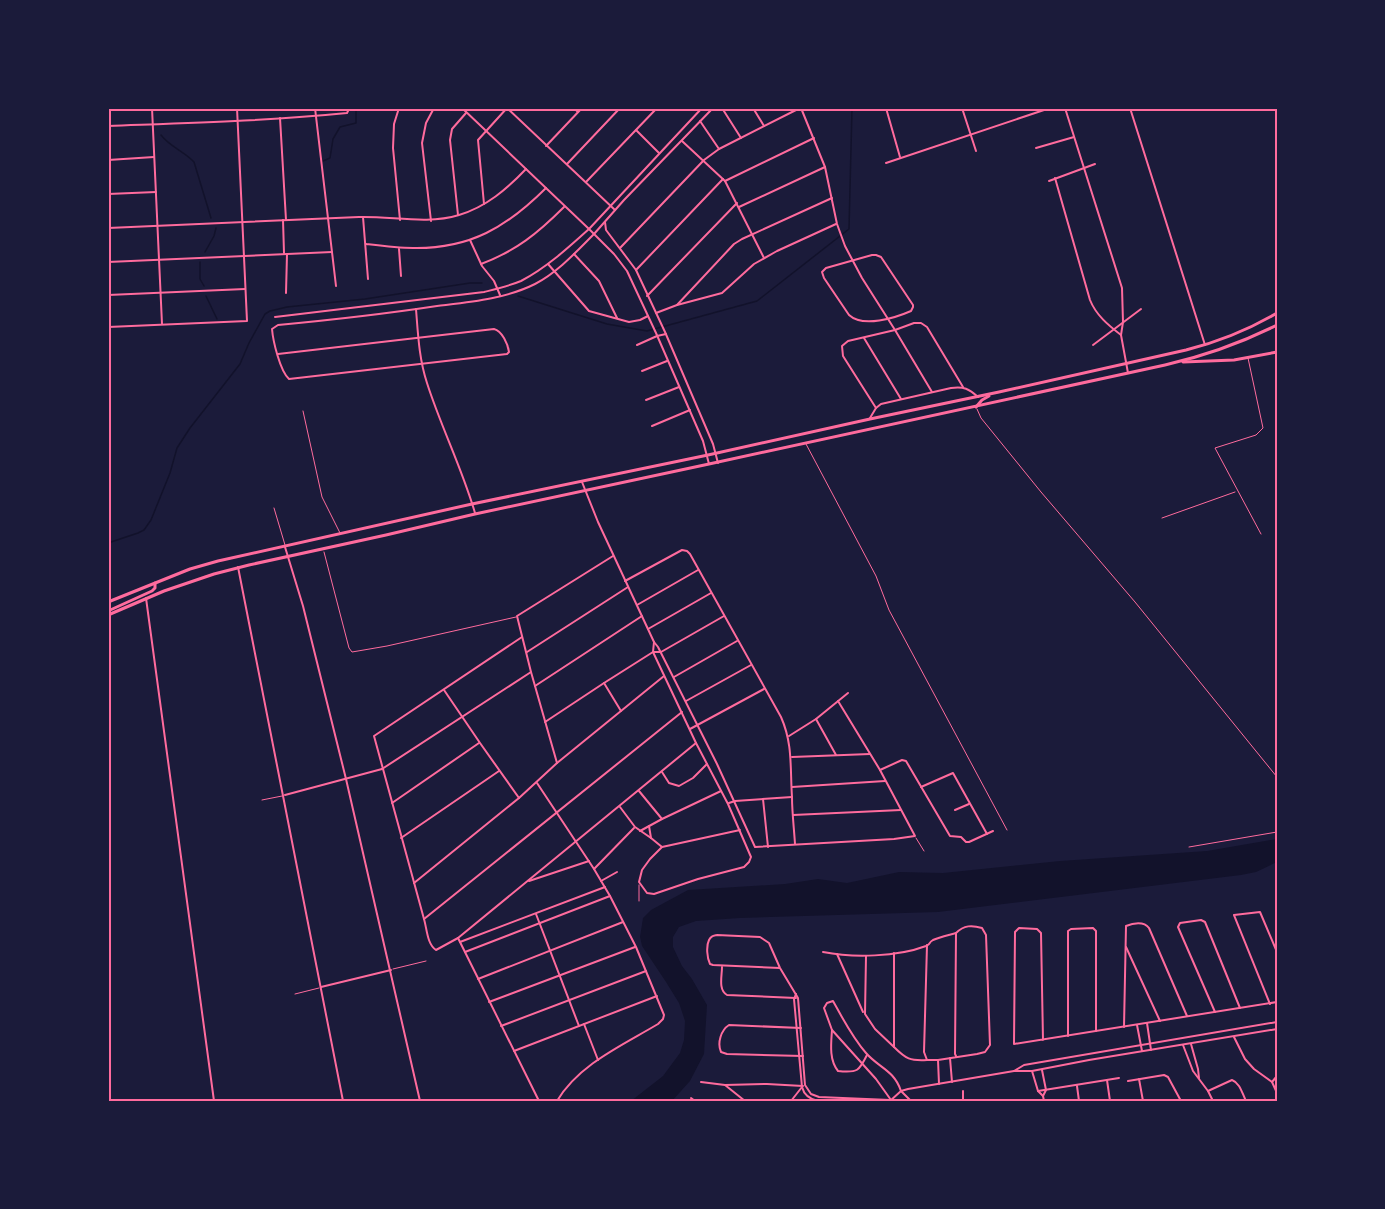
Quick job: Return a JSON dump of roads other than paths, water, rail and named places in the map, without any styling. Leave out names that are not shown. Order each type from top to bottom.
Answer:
[{"type":"main road","points":[[108,602],[194,568],[472,504],[978,397],[1205,345],[1239,333],[1277,313]]},
{"type":"main road","points":[[108,613],[192,581],[238,567],[1178,362],[1218,350],[1277,325]]},
{"type":"main road","points":[[1178,362],[1219,361],[1277,352]]},
{"type":"main road","points":[[976,407],[986,398],[999,392]]},
{"type":"main road","points":[[108,613],[152,591],[155,588],[155,582]]},
{"type":"street","points":[[152,108],[162,325]]},
{"type":"street","points":[[108,327],[247,321],[237,108]]},
{"type":"street","points":[[315,108],[336,286]]},
{"type":"street","points":[[399,108],[394,124],[393,148],[400,220]]},
{"type":"street","points":[[431,221],[423,143],[426,123],[434,108]]},
{"type":"street","points":[[462,108],[589,229],[627,271],[690,410],[708,455],[709,464]]},
{"type":"street","points":[[484,204],[479,138],[507,108],[615,210]]},
{"type":"street","points":[[574,108],[578,112]]},
{"type":"street","points":[[546,146],[582,108]]},
{"type":"street","points":[[567,164],[620,108]]},
{"type":"street","points":[[586,182],[657,108]]},
{"type":"street","points":[[275,317],[484,292],[521,281],[548,264],[589,229],[702,108]]},
{"type":"street","points":[[278,354],[494,329],[500,332],[508,347],[508,353],[499,356],[297,380],[285,375],[278,354],[272,329],[278,325],[487,300],[534,285],[574,254],[713,108]]},
{"type":"street","points":[[722,108],[741,138]]},
{"type":"street","points":[[753,108],[764,126]]},
{"type":"street","points":[[620,248],[704,160],[719,149],[800,108],[825,167],[837,224],[845,246],[932,392]]},
{"type":"street","points":[[886,108],[900,157]]},
{"type":"street","points":[[962,108],[976,151]]},
{"type":"street","points":[[886,162],[1050,108]]},
{"type":"street","points":[[1065,108],[1120,281],[1123,322],[1121,335],[1128,373]]},
{"type":"street","points":[[1130,108],[1205,345]]},
{"type":"street","points":[[108,126],[316,116],[347,113],[348,109]]},
{"type":"street","points":[[458,215],[450,140],[452,129],[467,112]]},
{"type":"street","points":[[280,118],[286,293]]},
{"type":"street","points":[[700,121],[719,149]]},
{"type":"street","points":[[636,130],[659,153]]},
{"type":"street","points":[[1036,148],[1074,137]]},
{"type":"street","points":[[636,270],[724,179],[814,138]]},
{"type":"street","points":[[682,141],[724,179],[764,258]]},
{"type":"street","points":[[108,160],[154,157]]},
{"type":"street","points":[[1049,181],[1095,164]]},
{"type":"street","points":[[647,296],[738,205],[825,167]]},
{"type":"street","points":[[108,228],[363,217],[431,221],[471,211],[484,204],[503,191],[526,169]]},
{"type":"street","points":[[1055,178],[1090,300],[1096,312],[1121,335]]},
{"type":"street","points":[[366,244],[399,248],[436,247],[470,240],[507,222],[546,188]]},
{"type":"street","points":[[108,194],[156,192]]},
{"type":"street","points":[[677,305],[734,244],[832,198]]},
{"type":"street","points":[[481,264],[519,246],[541,230],[565,206]]},
{"type":"street","points":[[363,217],[368,279]]},
{"type":"street","points":[[605,222],[606,230],[636,270],[713,444],[718,462]]},
{"type":"street","points":[[656,313],[722,293],[764,258],[837,224]]},
{"type":"street","points":[[470,240],[500,296]]},
{"type":"street","points":[[399,248],[401,276]]},
{"type":"street","points":[[108,262],[332,252]]},
{"type":"street","points":[[574,254],[599,281],[617,318]]},
{"type":"street","points":[[879,255],[911,302],[913,310],[888,320],[870,322],[854,320],[822,272],[826,268],[852,261],[879,255]]},
{"type":"street","points":[[548,264],[589,311],[632,322],[648,316]]},
{"type":"street","points":[[108,295],[245,289]]},
{"type":"street","points":[[454,296],[456,304]]},
{"type":"street","points":[[416,309],[422,364],[427,383],[475,514]]},
{"type":"street","points":[[1092,345],[1141,309]]},
{"type":"street","points":[[291,315],[292,324]]},
{"type":"street","points":[[651,322],[658,318]]},
{"type":"street","points":[[876,408],[843,356],[842,346],[848,341],[914,323],[921,323],[927,327],[963,387]]},
{"type":"street","points":[[637,345],[657,334],[665,333]]},
{"type":"street","points":[[864,337],[901,399]]},
{"type":"street","points":[[642,371],[668,361]]},
{"type":"street","points":[[646,400],[679,387]]},
{"type":"street","points":[[870,419],[881,404],[932,392],[963,387],[978,397]]},
{"type":"street","points":[[652,426],[690,410]]},
{"type":"street","points":[[582,482],[625,581],[735,801],[754,847],[915,836],[880,770],[838,701]]},
{"type":"street","points":[[285,547],[306,617],[346,779],[420,1101]]},
{"type":"street","points":[[625,581],[682,550],[687,551],[781,717],[789,736],[795,845]]},
{"type":"street","points":[[557,763],[518,616],[613,555]]},
{"type":"street","points":[[238,567],[343,1101]]},
{"type":"street","points":[[637,605],[699,570]]},
{"type":"street","points":[[527,652],[628,587]]},
{"type":"street","points":[[648,629],[711,593]]},
{"type":"street","points":[[146,598],[214,1101]]},
{"type":"street","points":[[535,686],[642,616]]},
{"type":"street","points":[[545,722],[653,652],[661,652],[724,616]]},
{"type":"street","points":[[522,637],[374,736],[430,944],[436,951],[458,938],[696,743]]},
{"type":"street","points":[[674,677],[738,641]]},
{"type":"street","points":[[654,642],[653,652],[696,743],[722,791],[740,830],[751,857],[744,867],[654,894],[647,893],[639,882],[642,870],[662,847],[740,830]]},
{"type":"street","points":[[686,700],[751,664]]},
{"type":"street","points":[[284,795],[382,770],[531,672]]},
{"type":"street","points":[[414,883],[664,676]]},
{"type":"street","points":[[604,683],[621,711]]},
{"type":"street","points":[[690,729],[765,688]]},
{"type":"street","points":[[444,689],[519,798]]},
{"type":"street","points":[[789,736],[816,719],[848,693]]},
{"type":"street","points":[[424,919],[682,712]]},
{"type":"street","points":[[816,719],[836,755]]},
{"type":"street","points":[[392,803],[480,743]]},
{"type":"street","points":[[791,757],[870,754]]},
{"type":"street","points":[[880,770],[906,761],[950,836],[961,837],[969,842],[993,831]]},
{"type":"street","points":[[662,772],[669,783],[679,786],[693,778],[707,764]]},
{"type":"street","points":[[401,838],[499,771]]},
{"type":"street","points":[[921,787],[953,773],[987,834]]},
{"type":"street","points":[[792,787],[885,781]]},
{"type":"street","points":[[537,783],[610,896],[636,947],[664,1015],[658,1024],[598,1060],[571,1082],[557,1101]]},
{"type":"street","points":[[639,791],[662,819]]},
{"type":"street","points":[[640,831],[722,791]]},
{"type":"street","points":[[728,804],[735,801],[792,797]]},
{"type":"street","points":[[763,800],[768,847]]},
{"type":"street","points":[[955,810],[970,804]]},
{"type":"street","points":[[620,807],[635,827],[662,847]]},
{"type":"street","points":[[794,815],[901,810]]},
{"type":"street","points":[[649,826],[651,838]]},
{"type":"street","points":[[594,869],[635,827]]},
{"type":"street","points":[[527,882],[589,861]]},
{"type":"street","points":[[601,881],[616,872]]},
{"type":"street","points":[[460,942],[604,887]]},
{"type":"street","points":[[465,952],[610,896]]},
{"type":"street","points":[[1270,1004],[1234,915],[1260,912],[1277,952]]},
{"type":"street","points":[[536,913],[579,1026]]},
{"type":"street","points":[[1215,1012],[1178,927],[1180,923],[1203,920],[1240,1008]]},
{"type":"street","points":[[478,979],[624,922]]},
{"type":"street","points":[[1124,1027],[1126,926],[1130,924],[1147,925],[1188,1017]]},
{"type":"street","points":[[823,952],[866,956],[894,953],[927,945],[934,940],[956,933],[961,928],[974,926],[982,928],[986,935],[990,1045],[985,1052],[938,1060],[914,1061],[901,1054],[875,1029],[865,1014],[837,954]]},
{"type":"street","points":[[1042,1040],[1041,933],[1037,929],[1018,928],[1014,932],[1014,1044],[1042,1040],[1068,1035],[1188,1017],[1240,1008],[1270,1004],[1277,1002]]},
{"type":"street","points":[[1068,1035],[1069,930],[1095,929],[1096,1031]]},
{"type":"street","points":[[956,933],[956,1056]]},
{"type":"street","points":[[780,968],[710,964],[707,958],[708,941],[713,936],[760,937],[769,943],[780,968],[796,994],[804,1056],[803,1092],[818,1101]]},
{"type":"street","points":[[458,938],[539,1101]]},
{"type":"street","points":[[927,945],[924,1052],[927,1060]]},
{"type":"street","points":[[1126,945],[1160,1021]]},
{"type":"street","points":[[489,1002],[636,947]]},
{"type":"street","points":[[894,953],[894,1047]]},
{"type":"street","points":[[865,1014],[866,956]]},
{"type":"street","points":[[722,966],[722,989],[727,995],[796,998]]},
{"type":"street","points":[[321,987],[391,970]]},
{"type":"street","points":[[501,1026],[646,971]]},
{"type":"street","points":[[514,1051],[657,996]]},
{"type":"street","points":[[891,1101],[876,1079],[832,1030],[824,1008],[827,1003],[833,1001],[851,1033],[867,1055],[897,1080],[901,1091],[911,1101]]},
{"type":"street","points":[[1014,1071],[1024,1065],[1277,1022]]},
{"type":"street","points":[[1147,1023],[1150,1050]]},
{"type":"street","points":[[584,1024],[598,1060]]},
{"type":"street","points":[[799,1028],[729,1025],[722,1032],[719,1048],[721,1052],[727,1054],[804,1056]]},
{"type":"street","points":[[1137,1025],[1142,1052]]},
{"type":"street","points":[[791,1101],[803,1086],[799,1057],[799,1028]]},
{"type":"street","points":[[701,1082],[725,1085],[803,1086],[814,1096],[891,1101],[901,1091],[1277,1029]]},
{"type":"street","points":[[832,1030],[831,1050],[834,1066],[838,1071],[857,1070],[867,1055]]},
{"type":"street","points":[[1234,1037],[1248,1064],[1272,1082],[1277,1093]]},
{"type":"street","points":[[1191,1044],[1199,1078]]},
{"type":"street","points":[[1183,1045],[1192,1071],[1213,1101]]},
{"type":"street","points":[[950,1058],[952,1082]]},
{"type":"street","points":[[938,1060],[939,1084]]},
{"type":"street","points":[[1042,1069],[1046,1090],[1043,1096]]},
{"type":"street","points":[[1032,1071],[1038,1091],[1044,1101]]},
{"type":"street","points":[[1128,1081],[1164,1075],[1168,1077],[1181,1101]]},
{"type":"street","points":[[1272,1082],[1277,1076]]},
{"type":"street","points":[[1038,1091],[1119,1078]]},
{"type":"street","points":[[1139,1079],[1143,1101]]},
{"type":"street","points":[[1107,1080],[1110,1101]]},
{"type":"street","points":[[1208,1091],[1234,1080],[1246,1101]]},
{"type":"street","points":[[725,1085],[745,1101]]},
{"type":"street","points":[[1076,1085],[1079,1101]]},
{"type":"street","points":[[963,1091],[963,1101]]},
{"type":"street","points":[[823,1101],[826,1097]]},
{"type":"street","points":[[691,1098],[695,1101]]},
{"type":"lane","points":[[1248,358],[1263,426],[1256,435],[1215,448],[1261,534]]},
{"type":"lane","points":[[976,407],[981,418],[1041,492],[1135,602],[1277,777]]},
{"type":"lane","points":[[303,411],[322,497],[341,534]]},
{"type":"lane","points":[[805,443],[876,576],[894,619],[1007,830]]},
{"type":"lane","points":[[1162,518],[1237,491]]},
{"type":"lane","points":[[274,508],[285,547]]},
{"type":"lane","points":[[323,549],[349,648],[352,652],[518,616]]},
{"type":"lane","points":[[262,800],[284,795]]},
{"type":"lane","points":[[1189,847],[1277,832]]},
{"type":"lane","points":[[915,836],[924,851]]},
{"type":"lane","points":[[639,882],[639,901]]},
{"type":"lane","points":[[391,970],[426,961]]},
{"type":"lane","points":[[295,994],[321,987]]},
{"type":"waterway","points":[[323,161],[330,158],[333,139],[340,127],[356,123],[356,108]]},
{"type":"waterway","points":[[518,296],[607,324],[647,331],[757,301],[849,229],[852,108]]},
{"type":"waterway","points":[[161,135],[194,162],[211,218]]},
{"type":"waterway","points":[[205,252],[216,228]]},
{"type":"waterway","points":[[200,262],[200,279],[204,286]]},
{"type":"waterway","points":[[108,543],[144,530],[151,520],[170,473],[177,448],[240,364],[265,314],[287,307],[482,283]]},
{"type":"waterway","points":[[206,296],[217,319]]}]
